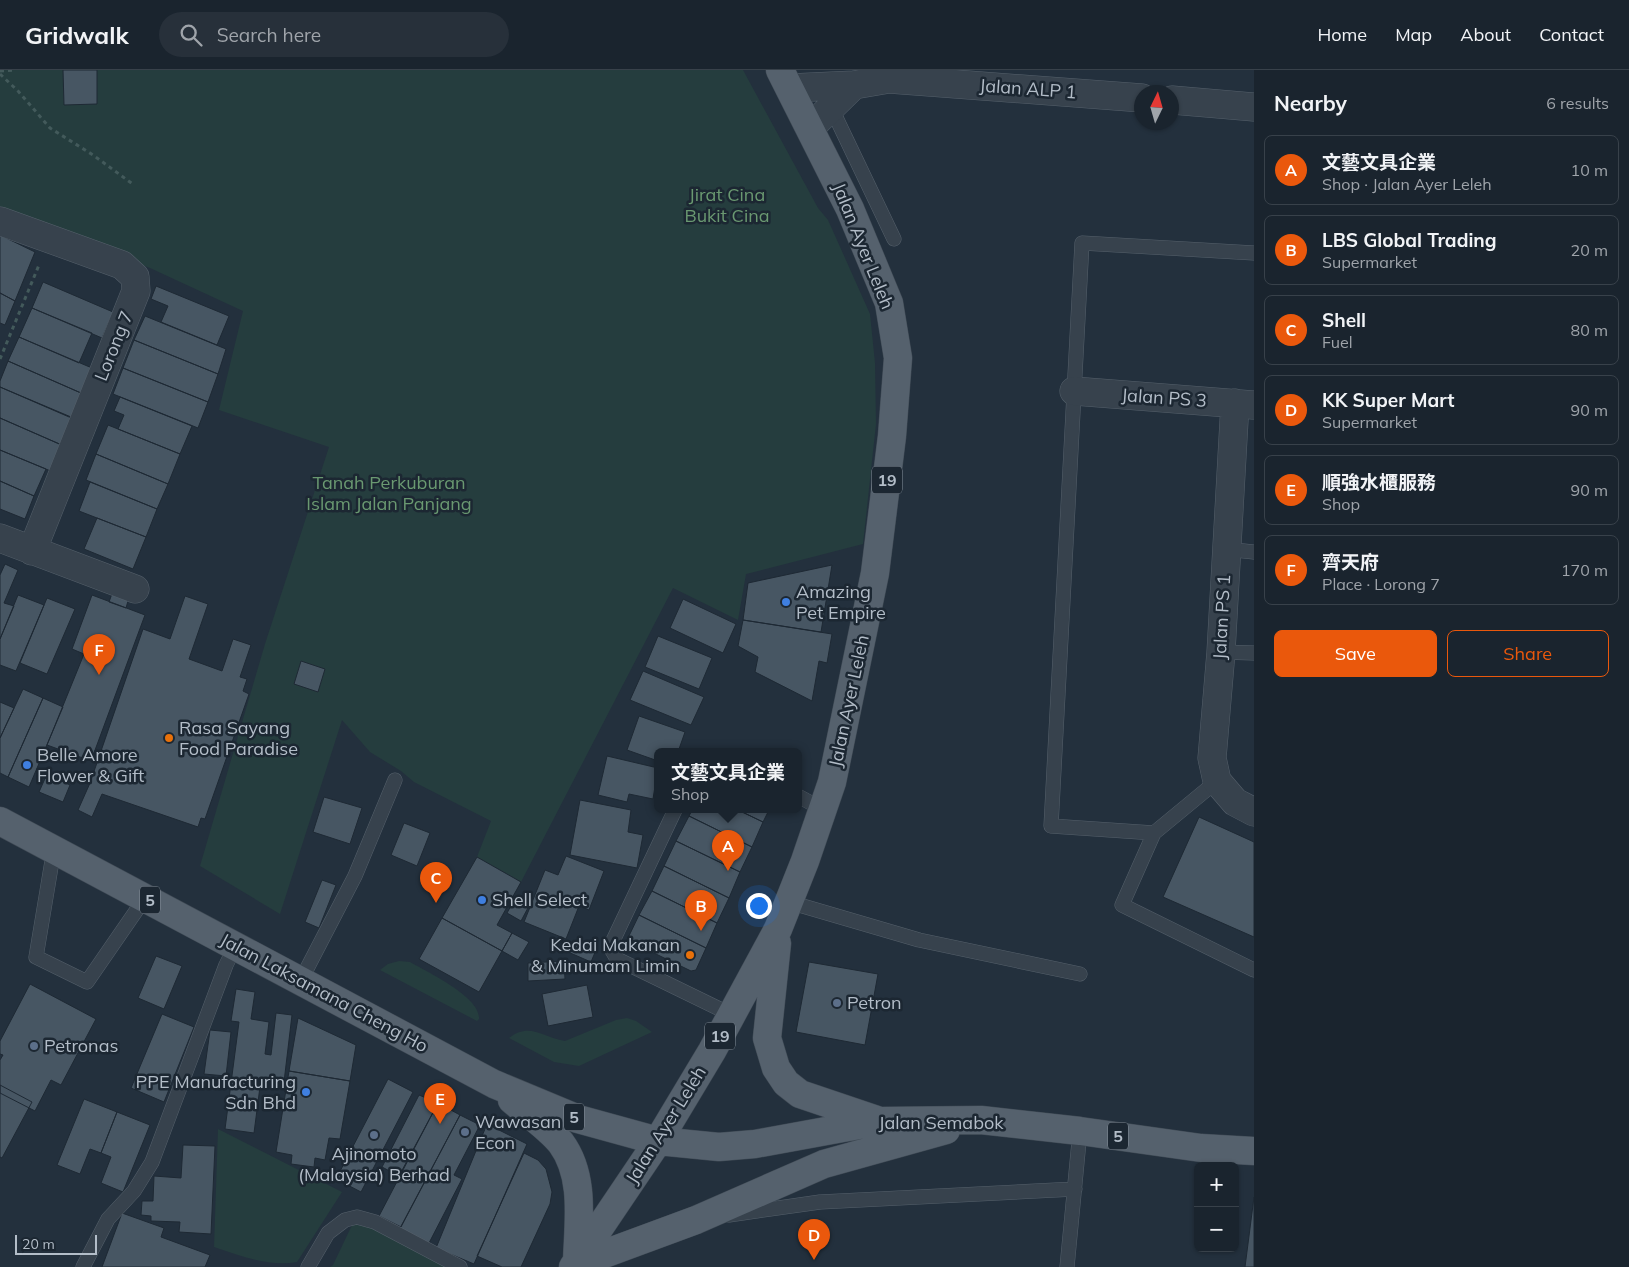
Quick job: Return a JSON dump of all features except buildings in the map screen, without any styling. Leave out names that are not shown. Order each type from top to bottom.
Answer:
[{"type":"main road","name":"Jalan Ayer Leleh","points":[[575,1266],[658,1141],[732,1015],[778,929],[832,782],[875,573],[892,436],[898,358],[889,303],[850,209],[785,79]]},
{"type":"main road","name":"Jalan Laksamana Cheng Ho","points":[[0,821],[494,1084],[578,1119],[658,1141]]},
{"type":"main road","points":[[778,929],[767,1038],[776,1068],[786,1083],[800,1094],[881,1121]]},
{"type":"main road","points":[[494,1084],[560,1142],[574,1165],[579,1202],[575,1266],[696,1220],[824,1164],[981,1120]]},
{"type":"main road","name":"Jalan Semabok","points":[[658,1141],[719,1146],[755,1144],[881,1121],[981,1120],[1080,1130],[1200,1148],[1254,1151]]},
{"type":"street","name":"Jalan ALP 1","points":[[785,79],[827,97],[854,85],[888,79],[1134,97]]},
{"type":"street","points":[[810,128],[827,97]]},
{"type":"street","points":[[1179,101],[1254,107]]},
{"type":"street","name":"Lorong 7","points":[[0,221],[122,265],[135,277],[136,291],[32,551]]},
{"type":"street","name":"Jalan PS 3","points":[[1074,392],[1245,404]]},
{"type":"street","name":"Jalan PS 1","points":[[1245,404],[1225,550],[1221,652],[1212,758],[1217,780],[1235,802],[1254,812]]},
{"type":"street","points":[[0,538],[135,589]]},
{"type":"lane","points":[[827,97],[894,239]]},
{"type":"lane","points":[[1154,833],[1051,826],[1082,243],[1254,253]]},
{"type":"lane","points":[[1225,550],[1254,552]]},
{"type":"lane","points":[[1221,652],[1254,653]]},
{"type":"lane","points":[[301,980],[355,876],[395,780]]},
{"type":"lane","points":[[1217,780],[1154,833],[1122,905],[1254,970]]},
{"type":"lane","points":[[802,798],[822,809]]},
{"type":"lane","points":[[674,813],[610,947],[618,959],[732,1015]]},
{"type":"lane","points":[[54,849],[36,957],[87,982],[145,898]]},
{"type":"lane","points":[[789,902],[919,940],[1080,974]]},
{"type":"lane","points":[[82,1267],[108,1220],[134,1191],[152,1162],[226,965],[236,945]]},
{"type":"lane","points":[[1067,1267],[1080,1130]]},
{"type":"lane","points":[[696,1220],[820,1202],[1075,1189]]},
{"type":"lane","points":[[308,1267],[328,1233],[345,1220],[357,1217],[375,1222],[460,1267]]},
{"type":"path","points":[[0,72],[16,70]]},
{"type":"path","points":[[0,72],[50,128],[93,155],[134,185]]},
{"type":"path","points":[[0,359],[50,239]]},
{"type":"green space","points":[[0,70],[743,70],[818,208],[828,220],[870,314],[875,363],[876,424],[863,544],[746,574],[738,620],[673,588],[521,882],[477,857],[491,821],[414,782],[401,771],[370,752],[342,720],[280,914],[200,866],[265,644],[329,447],[219,410],[243,311],[150,268],[0,209]]},
{"type":"green space","points":[[399,961],[410,962],[452,986],[471,1002],[477,1011],[479,1019],[477,1021],[380,970],[388,964]]},
{"type":"green space","points":[[627,1018],[636,1021],[652,1032],[579,1066],[554,1062],[509,1038],[516,1033],[530,1031],[565,1041],[616,1020]]},
{"type":"green space","points":[[218,1129],[342,1192],[297,1262],[266,1262],[214,1247]]},
{"type":"green space","points":[[360,1220],[448,1267],[330,1267],[333,1265],[353,1223]]},
{"type":"place","name":"Amazing Pet Empire","points":[[786,602]]},
{"type":"place","name":"齊天府","points":[[99,675]]},
{"type":"place","name":"Rasa Sayang Food Paradise","points":[[169,738]]},
{"type":"place","name":"Belle Amore Flower & Gift","points":[[27,765]]},
{"type":"place","name":"文藝文具企業","points":[[728,871]]},
{"type":"place","name":"Shell Select","points":[[482,900]]},
{"type":"place","name":"Shell","points":[[436,903]]},
{"type":"place","name":"LBS Global Trading","points":[[701,931]]},
{"type":"place","name":"Kedai Makanan & Minumam Limin","points":[[690,955]]},
{"type":"place","name":"Petron","points":[[837,1003]]},
{"type":"place","name":"Petronas","points":[[34,1046]]},
{"type":"place","name":"PPE Manufacturing Sdn Bhd","points":[[306,1092]]},
{"type":"place","name":"順強水櫃服務","points":[[440,1124]]},
{"type":"place","name":"Wawasan Econ","points":[[465,1132]]},
{"type":"place","name":"Ajinomoto (Malaysia) Berhad","points":[[374,1135]]},
{"type":"place","name":"KK Super Mart","points":[[814,1260]]},
{"type":"park label","name":"Jirat Cina Bukit Cina","points":[[727,205]]},
{"type":"park label","name":"Tanah Perkuburan Islam Jalan Panjang","points":[[389,493]]}]
